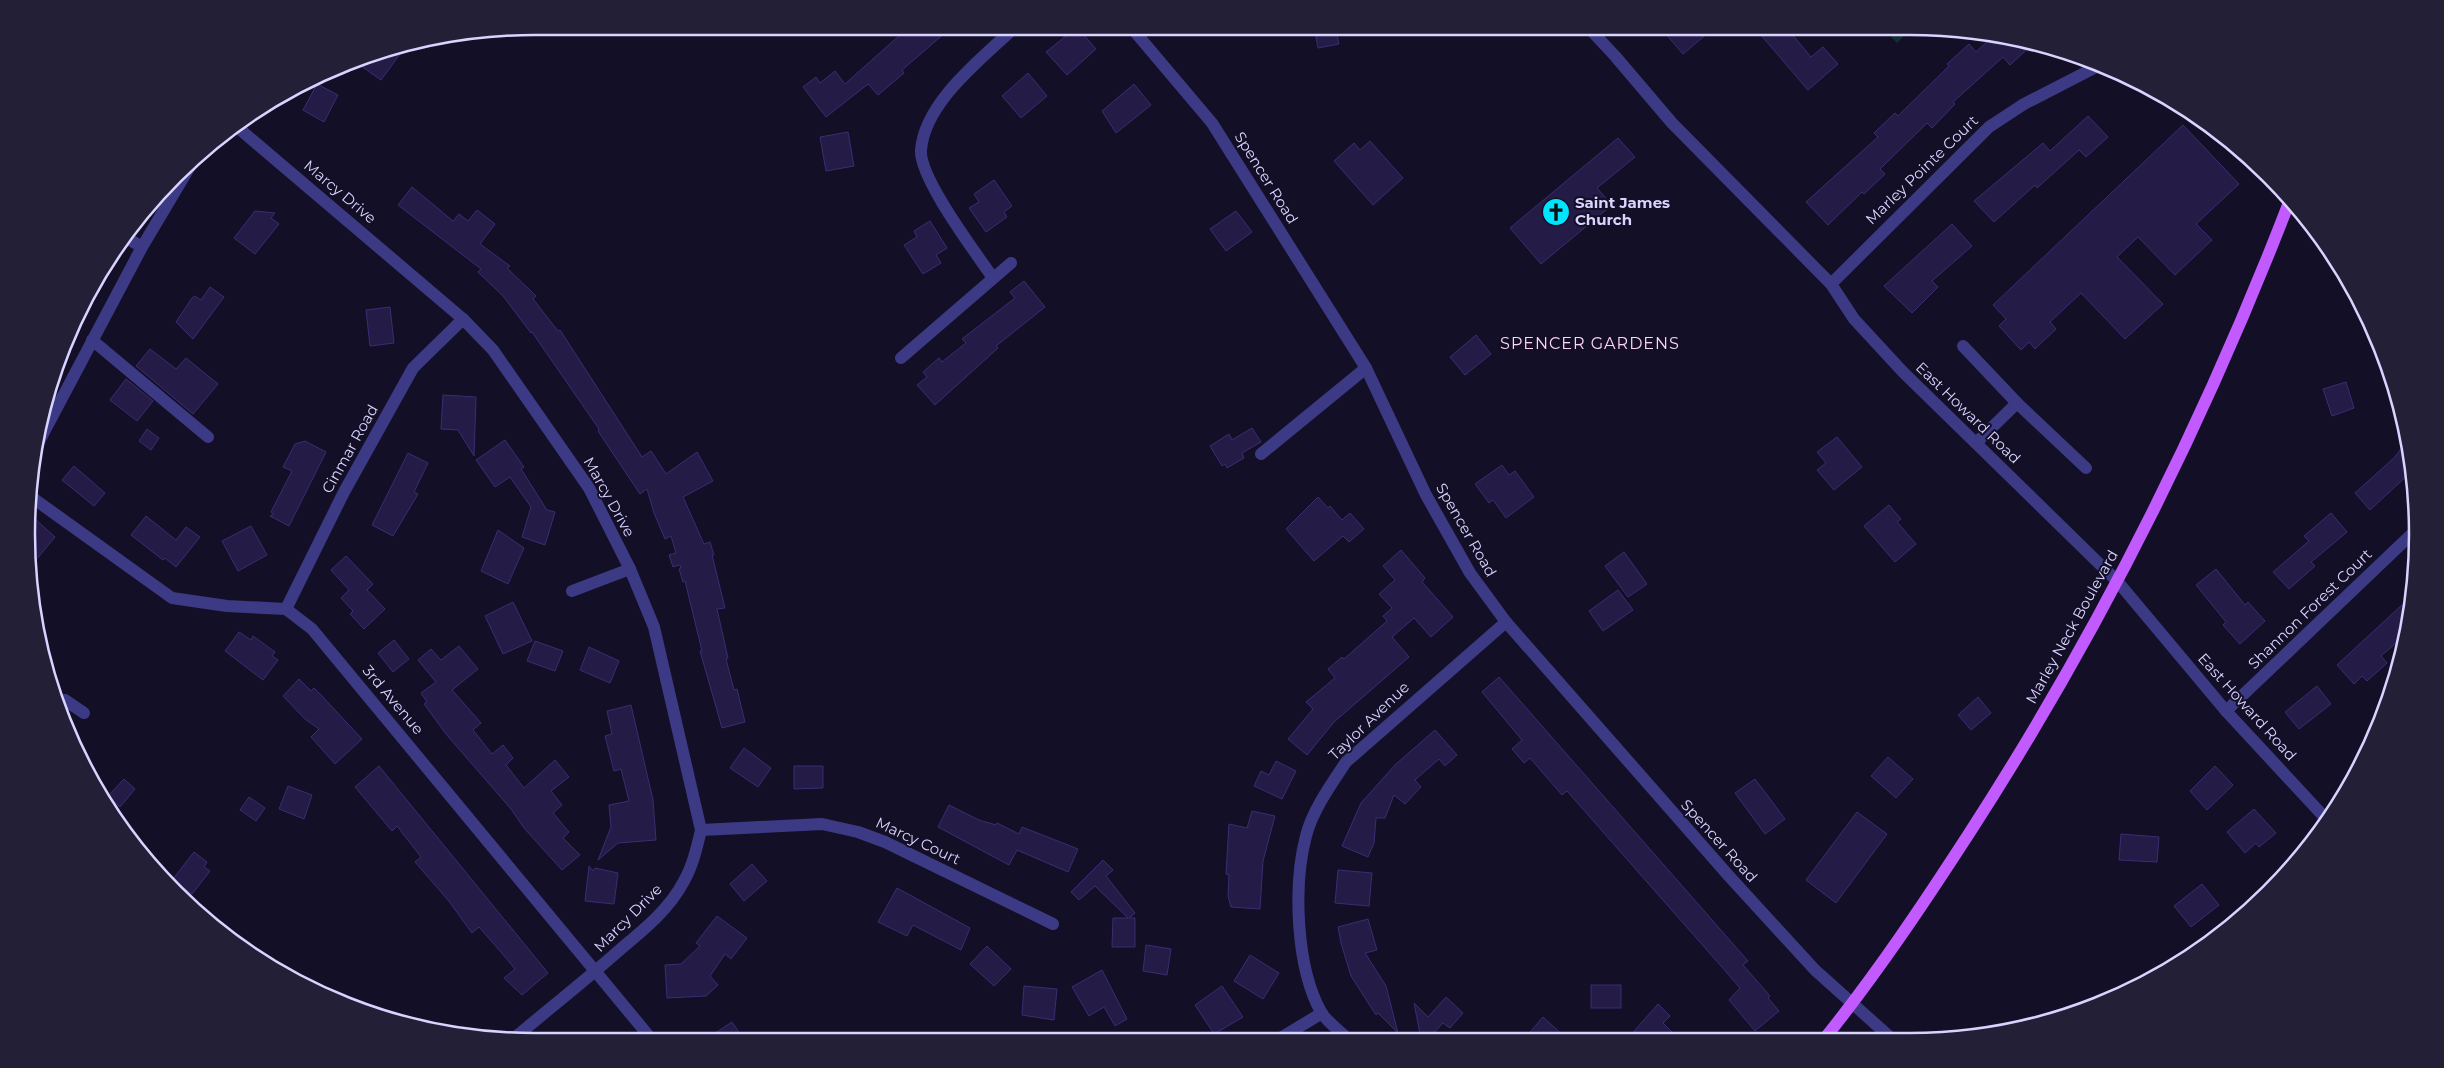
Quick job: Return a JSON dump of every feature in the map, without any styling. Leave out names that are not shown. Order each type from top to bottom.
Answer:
[{"type":"main road","name":"Marley Neck Boulevard","points":[[1830,1033],[1897,942],[1999,787],[2118,582],[2210,389],[2287,207]]},
{"type":"street","points":[[993,278],[936,194],[921,151],[936,108],[950,89],[1007,35]]},
{"type":"street","name":"Spencer Road","points":[[1138,35],[1212,123],[1366,368],[1426,495],[1470,573],[1506,622],[1728,875],[1815,970],[1884,1033]]},
{"type":"street","name":"East Howard Road","points":[[1595,35],[1672,123],[1831,284],[1860,326],[1903,372],[2118,582],[2226,711],[2322,815]]},
{"type":"street","name":"Marley Pointe Court","points":[[1831,284],[1989,127],[2024,104],[2092,69]]},
{"type":"street","name":"Marcy Drive","points":[[241,130],[462,318],[493,350],[584,480],[630,568],[654,627],[701,830],[695,855],[684,881],[669,904],[595,972],[521,1033]]},
{"type":"street","points":[[48,425],[142,246],[181,181]]},
{"type":"street","points":[[131,240],[142,246]]},
{"type":"street","points":[[901,358],[1011,263]]},
{"type":"street","name":"Cinmar Road","points":[[286,610],[344,492],[414,368],[462,318]]},
{"type":"street","points":[[92,340],[208,437]]},
{"type":"street","points":[[1963,346],[2017,403],[2086,468]]},
{"type":"street","points":[[1261,454],[1366,368]]},
{"type":"street","points":[[1976,444],[2017,403]]},
{"type":"street","points":[[36,500],[172,598],[227,606],[286,610]]},
{"type":"street","name":"Shannon Forest Court","points":[[2226,711],[2409,537]]},
{"type":"street","points":[[572,591],[630,568]]},
{"type":"street","name":"3rd Avenue","points":[[286,610],[312,629],[646,1033]]},
{"type":"street","name":"Taylor Avenue","points":[[1342,1033],[1322,1013],[1306,971],[1300,935],[1298,885],[1306,834],[1327,790],[1346,762],[1506,622]]},
{"type":"street","points":[[63,700],[84,713]]},
{"type":"street","name":"Marcy Court","points":[[701,830],[822,824],[858,832],[885,842],[1053,924]]},
{"type":"street","points":[[1290,1033],[1322,1013]]},
{"type":"green space","points":[[1889,35],[1905,35],[1897,43]]},
{"type":"building","points":[[900,35],[943,35],[902,70],[904,73],[878,95],[868,84],[826,117],[803,87],[816,77],[820,83],[835,71],[845,84]]},
{"type":"building","points":[[1067,35],[1084,35],[1096,49],[1067,75],[1046,52]]},
{"type":"building","points":[[1316,35],[1337,35],[1339,44],[1318,48]]},
{"type":"building","points":[[1667,35],[1705,35],[1683,54]]},
{"type":"building","points":[[1761,35],[1793,35],[1811,57],[1823,47],[1838,64],[1808,90]]},
{"type":"building","points":[[1987,41],[2027,49],[2010,65],[2003,57],[1953,102],[1955,104],[1932,128],[1927,123],[1880,169],[1885,174],[1864,194],[1862,192],[1828,225],[1806,202],[1878,137],[1874,133],[1895,113],[1898,116],[1949,66],[1947,64],[1969,44],[1976,52]]},
{"type":"building","points":[[400,53],[381,80],[361,66]]},
{"type":"building","points":[[1028,73],[1047,96],[1021,118],[1002,96]]},
{"type":"building","points":[[317,84],[338,95],[324,122],[303,110]]},
{"type":"building","points":[[1134,84],[1151,105],[1116,133],[1102,111]]},
{"type":"building","points":[[2088,116],[2108,137],[2086,157],[2079,150],[2037,188],[2035,185],[1994,222],[1974,201],[2043,143],[2050,151]]},
{"type":"building","points":[[2183,125],[2239,184],[2196,224],[2212,240],[2175,275],[2138,237],[2117,257],[2163,304],[2125,339],[2081,293],[2050,322],[2056,329],[2035,349],[2029,342],[2021,350],[1999,326],[2006,319],[1993,305]]},
{"type":"building","points":[[848,132],[854,166],[826,171],[820,137]]},
{"type":"building","points":[[1618,138],[1635,157],[1597,188],[1612,205],[1541,264],[1510,228]]},
{"type":"building","points":[[1370,141],[1403,178],[1373,205],[1334,161],[1354,143],[1360,150]]},
{"type":"building","points":[[994,180],[1012,206],[1004,212],[1007,217],[986,232],[969,208],[979,202],[974,194]]},
{"type":"building","points":[[412,187],[453,221],[459,214],[468,221],[477,210],[495,224],[480,244],[510,266],[507,268],[536,296],[533,299],[558,331],[560,330],[642,457],[651,451],[666,474],[697,452],[713,481],[683,497],[704,544],[710,542],[714,555],[712,555],[725,608],[717,609],[728,658],[726,659],[734,690],[737,689],[745,722],[722,728],[700,651],[702,651],[685,581],[683,582],[679,569],[681,568],[680,565],[673,567],[669,555],[676,553],[671,536],[665,539],[654,513],[647,489],[640,494],[598,431],[599,429],[532,332],[503,296],[478,272],[481,269],[398,205]]},
{"type":"building","points":[[255,211],[275,213],[271,218],[279,224],[255,254],[234,238]]},
{"type":"building","points":[[1236,211],[1252,232],[1226,251],[1210,229]]},
{"type":"building","points":[[930,221],[947,248],[936,255],[941,263],[923,274],[904,245],[917,237],[914,231]]},
{"type":"building","points":[[1952,224],[1972,246],[1932,281],[1938,287],[1912,313],[1884,286]]},
{"type":"building","points":[[1024,281],[1045,307],[996,346],[998,348],[935,405],[917,385],[927,377],[923,372],[939,358],[942,362],[966,343],[962,339],[1015,298],[1010,292]]},
{"type":"building","points":[[210,287],[224,297],[193,339],[176,322],[192,298],[195,296],[201,300]]},
{"type":"building","points":[[390,307],[394,343],[370,346],[366,310]]},
{"type":"building","points":[[1476,335],[1491,354],[1465,375],[1450,357]]},
{"type":"building","points":[[150,349],[176,369],[186,358],[218,384],[193,414],[136,366]]},
{"type":"building","points":[[126,379],[153,401],[137,421],[110,400]]},
{"type":"building","points":[[2346,382],[2354,408],[2332,416],[2323,389]]},
{"type":"building","points":[[443,395],[476,397],[474,456],[458,430],[441,429]]},
{"type":"building","points":[[1252,428],[1261,442],[1242,453],[1244,458],[1227,468],[1225,464],[1222,466],[1210,446],[1229,434],[1232,440]]},
{"type":"building","points":[[147,429],[159,438],[151,450],[139,441]]},
{"type":"building","points":[[1837,437],[1862,467],[1834,490],[1817,470],[1826,463],[1817,452]]},
{"type":"building","points":[[505,440],[524,467],[521,469],[547,510],[555,512],[545,545],[522,537],[531,507],[510,477],[495,487],[476,460]]},
{"type":"building","points":[[305,441],[326,452],[289,526],[270,516],[274,514],[271,512],[292,471],[283,467],[295,444]]},
{"type":"building","points":[[2401,449],[2406,477],[2370,510],[2355,493],[2394,458]]},
{"type":"building","points":[[408,453],[428,463],[414,492],[418,494],[393,536],[372,525]]},
{"type":"building","points":[[1502,465],[1509,475],[1515,471],[1534,497],[1506,518],[1493,500],[1489,503],[1475,484]]},
{"type":"building","points":[[74,466],[105,493],[94,506],[62,480]]},
{"type":"building","points":[[1318,497],[1328,508],[1330,506],[1342,520],[1350,513],[1364,529],[1349,542],[1343,536],[1314,561],[1286,529]]},
{"type":"building","points":[[1889,505],[1901,519],[1897,522],[1916,544],[1895,562],[1864,526]]},
{"type":"building","points":[[2331,513],[2347,532],[2311,562],[2315,566],[2289,589],[2273,572],[2309,541],[2304,536]]},
{"type":"building","points":[[146,516],[176,540],[186,527],[200,537],[176,567],[165,558],[163,560],[131,535]]},
{"type":"building","points":[[35,519],[55,537],[36,560]]},
{"type":"building","points":[[251,526],[267,555],[238,571],[222,541]]},
{"type":"building","points":[[498,530],[524,548],[508,584],[481,571]]},
{"type":"building","points":[[1401,550],[1425,578],[1422,582],[1453,617],[1431,637],[1414,618],[1392,637],[1409,657],[1334,722],[1307,755],[1288,739],[1313,709],[1306,702],[1335,678],[1328,669],[1342,657],[1344,659],[1387,621],[1383,616],[1392,608],[1379,594],[1395,580],[1383,566]]},
{"type":"building","points":[[1624,552],[1647,584],[1628,597],[1605,566]]},
{"type":"building","points":[[346,556],[373,584],[367,590],[385,609],[364,629],[350,614],[353,611],[341,598],[349,590],[331,570]]},
{"type":"building","points":[[2216,569],[2245,605],[2248,602],[2265,621],[2240,644],[2223,625],[2226,622],[2196,585]]},
{"type":"building","points":[[1618,590],[1633,610],[1603,631],[1589,611]]},
{"type":"building","points":[[513,602],[532,641],[503,654],[485,616]]},
{"type":"building","points":[[2404,603],[2396,642],[2381,656],[2387,663],[2367,681],[2362,676],[2354,684],[2337,665]]},
{"type":"building","points":[[239,632],[251,640],[253,636],[275,652],[272,656],[278,660],[263,680],[225,651]]},
{"type":"building","points":[[394,640],[409,659],[393,672],[378,653]]},
{"type":"building","points":[[535,641],[563,651],[555,671],[527,661]]},
{"type":"building","points":[[459,646],[478,669],[452,690],[481,723],[473,730],[492,754],[503,745],[513,758],[506,765],[524,788],[555,760],[569,777],[551,791],[562,805],[553,813],[569,832],[563,838],[580,855],[562,870],[524,828],[511,809],[446,734],[424,704],[427,702],[421,693],[436,682],[418,660],[431,649],[441,660]]},
{"type":"building","points":[[589,647],[619,661],[610,683],[580,670]]},
{"type":"building","points":[[1499,677],[1748,961],[1743,965],[1770,996],[1768,998],[1779,1011],[1755,1031],[1729,1000],[1740,988],[1728,974],[1567,791],[1562,795],[1530,758],[1524,763],[1512,749],[1522,740],[1482,692]]},
{"type":"building","points":[[299,679],[311,691],[314,688],[362,739],[335,764],[311,737],[319,729],[305,719],[283,696]]},
{"type":"building","points":[[2317,686],[2331,704],[2299,729],[2285,712]]},
{"type":"building","points":[[1978,697],[1991,713],[1971,730],[1958,715]]},
{"type":"building","points":[[631,705],[653,800],[656,840],[618,843],[598,860],[611,827],[609,805],[629,801],[621,769],[614,771],[605,736],[612,734],[607,711]]},
{"type":"building","points":[[1435,730],[1457,755],[1445,766],[1439,759],[1415,780],[1421,787],[1405,804],[1394,795],[1385,818],[1376,818],[1374,843],[1368,857],[1342,846],[1361,803],[1395,765]]},
{"type":"building","points":[[744,748],[771,768],[758,787],[730,768]]},
{"type":"building","points":[[1888,757],[1913,779],[1896,798],[1871,776]]},
{"type":"building","points":[[1276,761],[1296,771],[1282,799],[1254,786],[1261,771],[1269,775]]},
{"type":"building","points":[[379,766],[548,973],[522,995],[504,978],[515,969],[479,927],[472,933],[448,900],[415,862],[421,857],[397,826],[392,831],[355,787]]},
{"type":"building","points":[[794,766],[823,766],[823,788],[794,789]]},
{"type":"building","points":[[2215,766],[2233,785],[2207,810],[2190,791]]},
{"type":"building","points":[[124,779],[135,789],[120,807],[109,795]]},
{"type":"building","points":[[1755,779],[1785,819],[1765,834],[1735,793]]},
{"type":"building","points":[[288,786],[312,795],[304,819],[279,809]]},
{"type":"building","points":[[249,797],[265,808],[256,821],[240,810]]},
{"type":"building","points":[[949,805],[979,820],[996,825],[997,823],[1019,834],[1022,827],[1078,849],[1068,872],[1017,850],[1009,865],[938,827]]},
{"type":"building","points":[[2254,809],[2276,833],[2259,847],[2256,843],[2245,853],[2227,832]]},
{"type":"building","points":[[1252,811],[1275,816],[1263,861],[1260,909],[1231,907],[1228,896],[1229,875],[1226,874],[1229,824],[1247,828]]},
{"type":"building","points":[[1857,812],[1887,834],[1836,903],[1806,880]]},
{"type":"building","points":[[2121,834],[2159,837],[2157,862],[2119,860]]},
{"type":"building","points":[[194,852],[207,862],[204,867],[210,871],[192,894],[173,879]]},
{"type":"building","points":[[1103,860],[1113,870],[1106,876],[1135,913],[1129,918],[1135,918],[1135,947],[1112,947],[1113,918],[1128,918],[1095,886],[1079,900],[1071,892]]},
{"type":"building","points":[[752,864],[767,881],[744,901],[730,884]]},
{"type":"building","points":[[589,866],[593,871],[595,868],[618,873],[614,904],[585,901]]},
{"type":"building","points":[[1338,870],[1372,873],[1369,906],[1335,903]]},
{"type":"building","points":[[2202,884],[2219,905],[2191,927],[2174,906]]},
{"type":"building","points":[[897,888],[970,928],[961,950],[913,925],[907,936],[878,922]]},
{"type":"building","points":[[717,916],[747,938],[731,959],[725,954],[710,976],[718,985],[706,996],[667,998],[665,965],[681,964],[700,946],[696,943]]},
{"type":"building","points":[[1368,919],[1377,950],[1365,953],[1386,986],[1398,1033],[1378,1013],[1376,1015],[1351,976],[1341,943],[1338,927]]},
{"type":"building","points":[[1146,945],[1171,949],[1167,975],[1143,971]]},
{"type":"building","points":[[987,946],[1011,969],[994,986],[970,964]]},
{"type":"building","points":[[1250,955],[1279,973],[1263,999],[1234,981]]},
{"type":"building","points":[[1102,970],[1127,1019],[1115,1026],[1104,1007],[1089,1016],[1072,987]]},
{"type":"building","points":[[1591,985],[1621,985],[1621,1008],[1591,1008]]},
{"type":"building","points":[[1024,986],[1057,989],[1054,1020],[1022,1015]]},
{"type":"building","points":[[1222,986],[1243,1017],[1213,1033],[1195,1005]]},
{"type":"building","points":[[1446,997],[1463,1013],[1450,1028],[1443,1023],[1434,1033],[1420,1033],[1414,1003],[1428,1017]]},
{"type":"building","points":[[1658,1004],[1670,1016],[1663,1023],[1673,1033],[1632,1033]]},
{"type":"building","points":[[1543,1017],[1560,1033],[1529,1033]]},
{"type":"building","points":[[732,1022],[740,1033],[715,1033]]},
{"type":"place","name":"Saint James Church","points":[[1556,212]]},
{"type":"district","name":"SPENCER GARDENS","points":[[1590,343]]}]
